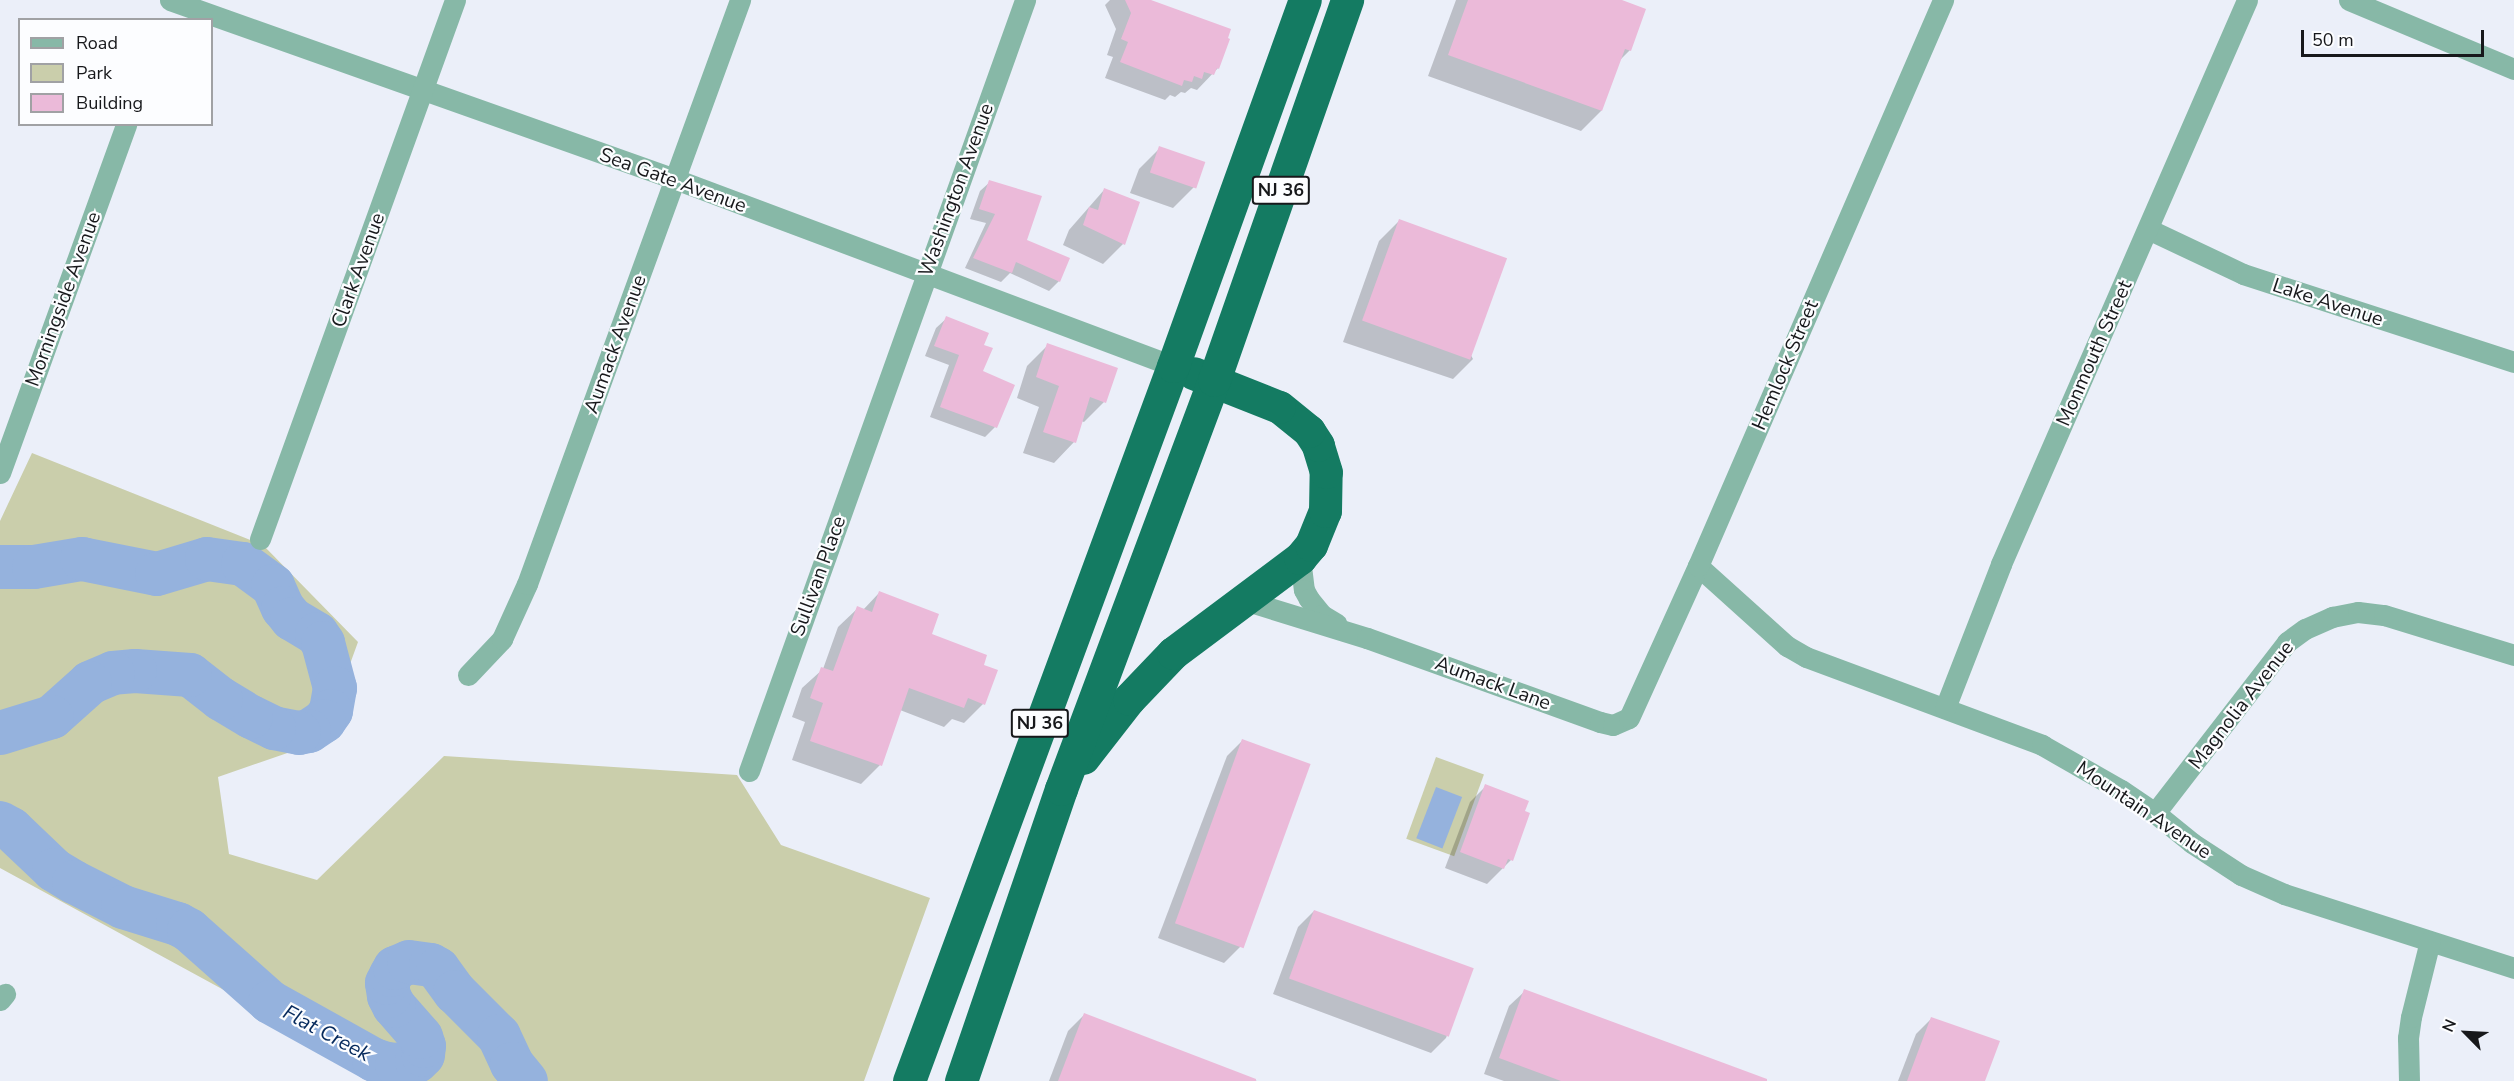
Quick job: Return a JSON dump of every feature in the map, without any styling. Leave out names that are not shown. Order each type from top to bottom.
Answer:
[{"type":"highway","name":"NJ 36","points":[[909,1081],[1173,366],[1305,0]]},
{"type":"highway","name":"NJ 36","points":[[961,1081],[1061,789],[1214,380],[1347,0]]},
{"type":"highway","points":[[1061,789],[1151,673],[1173,653],[1300,558],[1311,544],[1325,511],[1326,472],[1318,446],[1293,415],[1214,380],[1173,366]]},
{"type":"street","name":"Sea Gate Avenue","points":[[171,0],[675,179],[1173,366]]},
{"type":"street","points":[[165,18],[171,0]]},
{"type":"street","name":"Clark Avenue","points":[[260,539],[455,0]]},
{"type":"street","name":"Aumack Avenue","points":[[468,675],[502,639],[527,584],[740,0]]},
{"type":"street","name":"Washington Avenue","points":[[887,381],[1025,0]]},
{"type":"street","name":"Hemlock Street","points":[[1620,724],[1635,710],[1943,0]]},
{"type":"street","name":"Monmouth Street","points":[[1944,708],[2001,564],[2247,0]]},
{"type":"street","points":[[2349,0],[2514,69]]},
{"type":"street","name":"Morningside Avenue","points":[[0,473],[125,126]]},
{"type":"street","name":"Lake Avenue","points":[[2148,229],[2243,274],[2514,362]]},
{"type":"street","name":"Sullivan Place","points":[[749,771],[887,381]]},
{"type":"street","name":"Aumack Lane","points":[[1300,558],[1304,590],[1315,608],[1331,621],[1367,638]]},
{"type":"street","name":"Mountain Avenue","points":[[1698,566],[1786,646],[1806,657],[2042,745],[2155,813],[2192,843],[2241,875],[2284,894],[2514,968]]},
{"type":"street","name":"Aumack Lane","points":[[1244,600],[1367,638],[1600,722],[1620,724]]},
{"type":"street","name":"Magnolia Avenue","points":[[2155,813],[2281,649],[2305,629],[2332,616],[2358,612],[2384,615],[2514,655]]},
{"type":"street","points":[[2409,1081],[2408,1038],[2411,1017],[2430,941]]},
{"type":"green space","points":[[32,453],[263,545],[358,642],[322,741],[218,777],[229,854],[317,880],[444,756],[737,775],[781,845],[930,898],[864,1081],[391,1081],[0,868],[0,521]]},
{"type":"green space","points":[[1436,757],[1484,774],[1454,856],[1406,839]]},
{"type":"water","points":[[1436,787],[1462,797],[1442,848],[1416,838]]},
{"type":"building","points":[[1125,0],[1151,0],[1231,29],[1228,38],[1230,39],[1219,69],[1217,68],[1214,75],[1204,72],[1202,79],[1194,76],[1192,82],[1184,80],[1182,86],[1120,62],[1128,42],[1121,39],[1131,13]]},
{"type":"building","points":[[1468,0],[1622,0],[1646,9],[1631,51],[1625,49],[1602,111],[1448,55]]},
{"type":"building","points":[[1159,146],[1205,162],[1196,188],[1150,172]]},
{"type":"building","points":[[989,180],[1042,196],[1027,240],[1070,258],[1060,282],[1016,262],[1012,273],[973,258],[995,214],[979,209]]},
{"type":"building","points":[[1104,188],[1140,202],[1125,245],[1083,225],[1089,207],[1098,210]]},
{"type":"building","points":[[1399,219],[1507,258],[1470,360],[1362,320]]},
{"type":"building","points":[[946,316],[989,333],[984,345],[993,348],[983,371],[1015,385],[997,428],[940,407],[959,355],[934,346]]},
{"type":"building","points":[[1047,343],[1118,368],[1106,403],[1090,397],[1076,443],[1043,432],[1059,386],[1036,377]]},
{"type":"building","points":[[879,591],[939,614],[932,634],[987,655],[984,665],[998,670],[985,705],[968,698],[964,708],[909,688],[882,766],[810,741],[823,703],[810,698],[821,667],[833,671],[857,606],[872,612]]},
{"type":"building","points":[[1242,739],[1311,764],[1244,948],[1175,923]]},
{"type":"building","points":[[1485,784],[1529,801],[1525,811],[1530,813],[1513,861],[1508,859],[1504,869],[1460,852]]},
{"type":"building","points":[[1314,910],[1474,968],[1449,1037],[1289,979]]},
{"type":"building","points":[[1524,989],[1767,1079],[1767,1081],[1561,1081],[1499,1058]]},
{"type":"building","points":[[1084,1013],[1256,1079],[1256,1081],[1058,1081]]},
{"type":"building","points":[[1931,1017],[2000,1041],[1985,1081],[1907,1081]]},
{"type":"waterway","name":"Flat Creek","points":[[0,567],[34,567],[82,559],[157,574],[207,559],[243,564],[273,586],[283,608],[292,619],[317,634],[323,643],[335,688],[331,711],[324,721],[309,731],[299,733],[274,728],[251,717],[221,699],[190,675],[135,671],[113,673],[90,683],[52,717],[0,733]]},
{"type":"waterway","name":"Flat Creek","points":[[0,823],[11,829],[54,870],[123,907],[178,924],[189,930],[270,1002],[374,1060],[386,1064],[397,1065],[417,1061],[423,1055],[424,1046],[421,1037],[394,1006],[389,996],[387,983],[395,968],[409,962],[431,965],[438,969],[455,992],[499,1036],[512,1064],[526,1081]]}]
